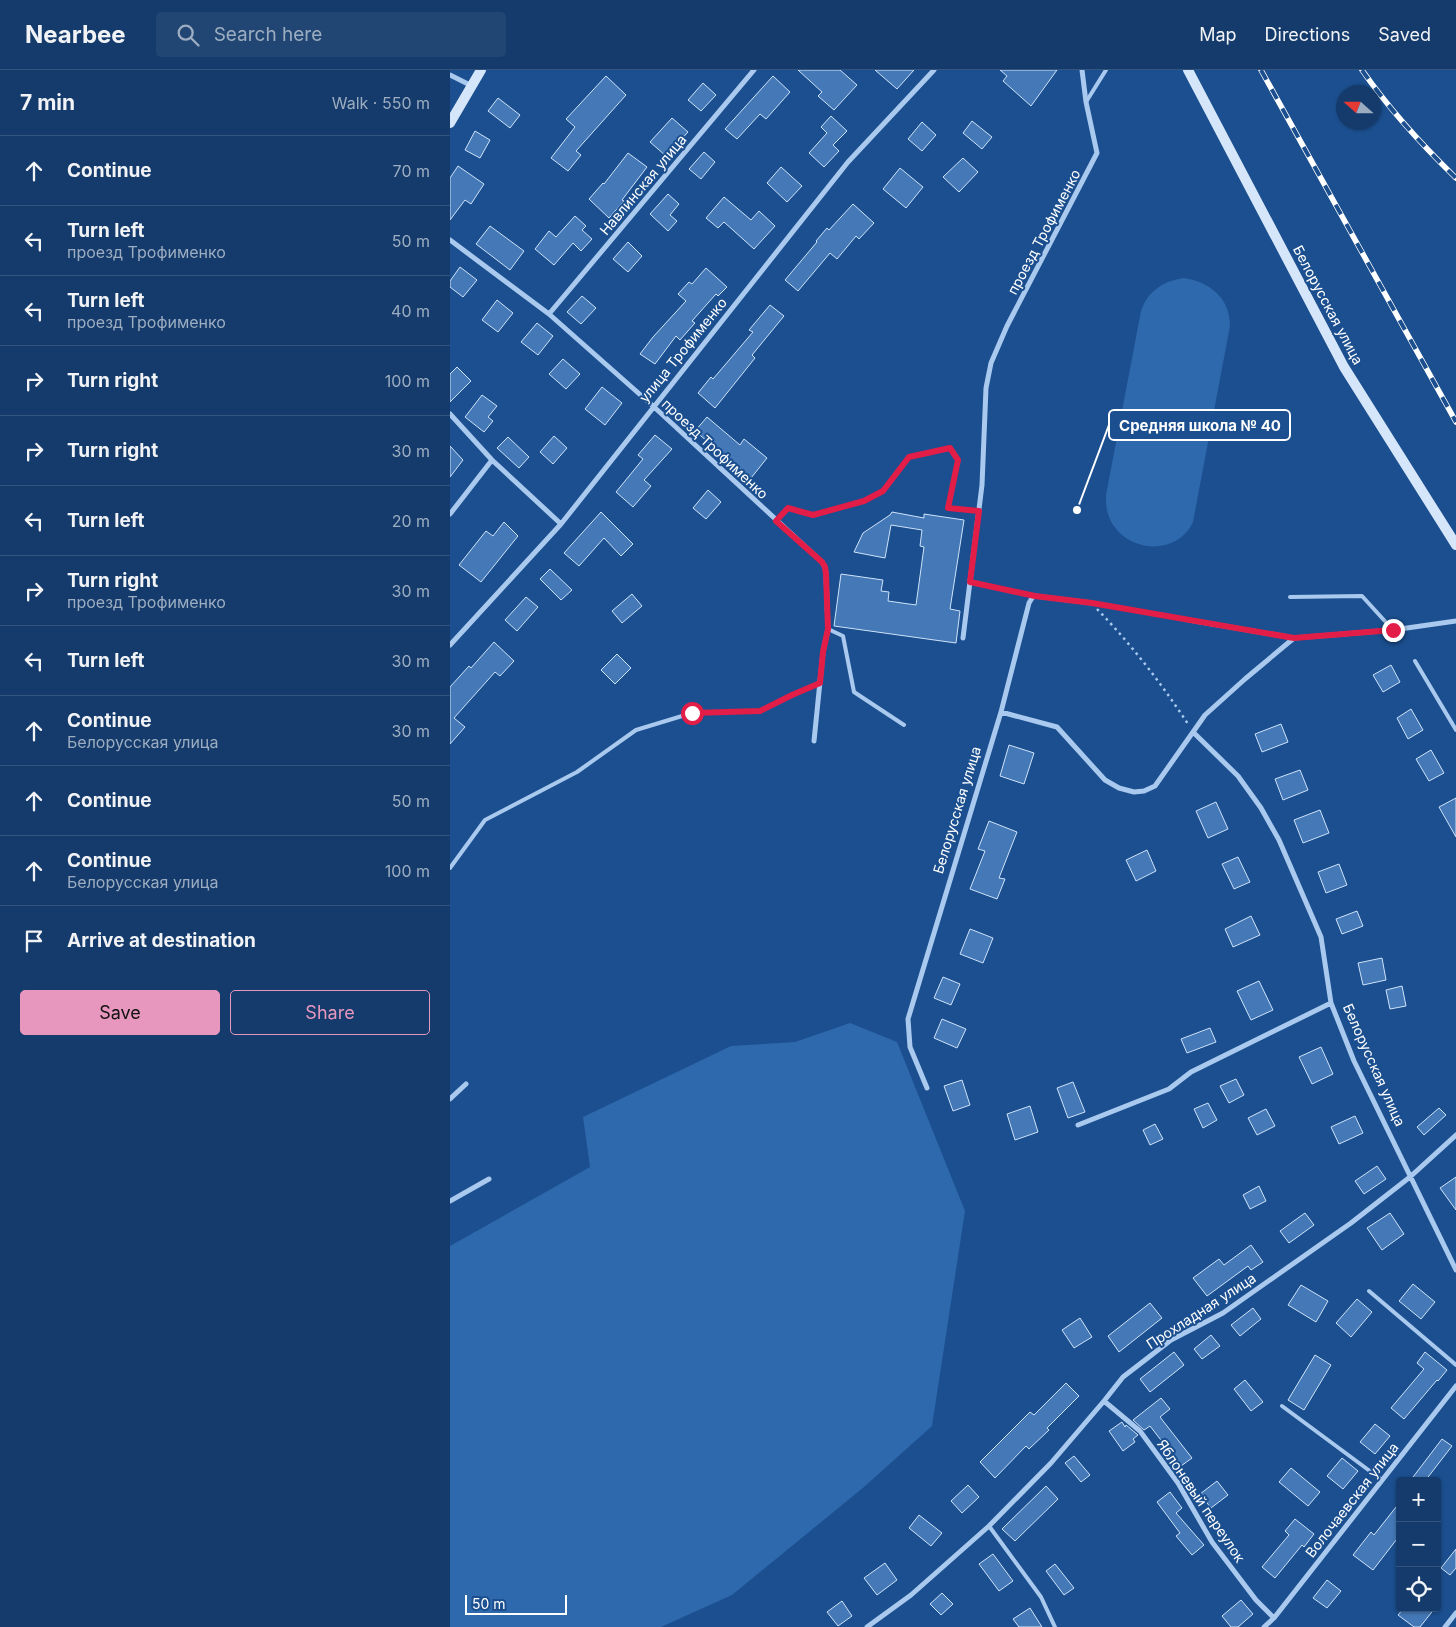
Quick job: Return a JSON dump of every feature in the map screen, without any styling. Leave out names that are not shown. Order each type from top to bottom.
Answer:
[{"type":"main road","points":[[450,123],[481,70]]},
{"type":"main road","name":"Белорусская улица","points":[[1188,70],[1344,367],[1456,545]]},
{"type":"street","name":"Навлинская улица","points":[[549,314],[754,70]]},
{"type":"street","name":"улица Трофименко","points":[[450,645],[561,524],[848,162],[934,70]]},
{"type":"street","name":"проезд Трофименко","points":[[963,638],[982,485],[986,388],[991,363],[1007,326],[1097,153],[1086,102],[1082,70]]},
{"type":"street","points":[[450,75],[472,86]]},
{"type":"street","name":"проезд Трофименко","points":[[450,240],[549,314],[653,406],[822,562],[825,567],[828,629],[823,652],[814,741]]},
{"type":"street","points":[[450,414],[492,460],[561,524]]},
{"type":"street","points":[[450,514],[492,460]]},
{"type":"street","points":[[1035,596],[1092,603]]},
{"type":"street","name":"Белорусская улица","points":[[927,1088],[910,1048],[908,1019],[1001,712],[1028,603],[1035,596]]},
{"type":"street","points":[[1189,620],[1294,638],[1393,630],[1456,621]]},
{"type":"street","points":[[1001,712],[1057,727],[1105,780],[1119,788],[1134,792],[1144,790],[1155,786],[1205,715],[1294,638]]},
{"type":"street","name":"Белорусская улица","points":[[1193,732],[1238,776],[1261,808],[1279,840],[1320,937],[1332,1003],[1354,1060],[1456,1270]]},
{"type":"street","points":[[1078,1125],[1169,1090],[1191,1072],[1332,1003]]},
{"type":"street","points":[[450,1099],[466,1084]]},
{"type":"street","name":"Прохладная улица","points":[[867,1627],[911,1595],[989,1526],[1051,1463],[1123,1377],[1171,1340],[1223,1313],[1351,1223],[1410,1177],[1456,1135]]},
{"type":"street","points":[[450,1201],[489,1179]]},
{"type":"street","name":"Волочаевская улица","points":[[1264,1627],[1274,1618],[1456,1386]]},
{"type":"street","name":"Яблоневый переулок","points":[[1104,1401],[1140,1431],[1178,1483],[1212,1542],[1256,1600],[1274,1618]]},
{"type":"street","points":[[1445,1627],[1456,1613]]},
{"type":"lane","points":[[1086,102],[1106,70]]},
{"type":"lane","points":[[1290,598],[1362,596],[1393,630]]},
{"type":"lane","points":[[828,629],[843,636],[854,692],[904,725]]},
{"type":"lane","points":[[1415,661],[1456,730]]},
{"type":"lane","points":[[450,868],[485,820],[577,772],[636,730],[692,713],[760,711],[820,683]]},
{"type":"lane","points":[[1369,1291],[1456,1365]]},
{"type":"lane","points":[[1282,1406],[1382,1480]]},
{"type":"lane","points":[[989,1526],[1041,1597],[1055,1627]]},
{"type":"path","points":[[776,521],[788,508],[813,515],[864,501],[883,491],[909,457],[950,448],[958,460],[948,508],[979,511]]},
{"type":"path","points":[[970,582],[1035,596]]},
{"type":"path","points":[[1092,603],[1189,620]]},
{"type":"path","points":[[1092,603],[1114,626],[1162,685],[1193,732]]},
{"type":"shaded area","points":[[1184,278],[1202,283],[1217,293],[1226,307],[1230,326],[1193,522],[1185,534],[1174,542],[1162,546],[1149,546],[1136,543],[1114,527],[1107,512],[1106,495],[1141,311],[1148,298],[1157,288],[1176,279]]},
{"type":"shaded area","points":[[850,1023],[897,1042],[965,1211],[932,1426],[864,1487],[732,1595],[661,1627],[450,1627],[450,1246],[590,1167],[583,1117],[731,1046],[795,1042]]},
{"type":"building","points":[[798,70],[840,70],[857,85],[834,110],[818,96],[822,92]]},
{"type":"building","points":[[875,70],[914,70],[897,89]]},
{"type":"building","points":[[1000,70],[1057,70],[1031,106],[1003,81],[1007,76]]},
{"type":"building","points":[[606,76],[626,95],[576,151],[581,155],[568,171],[551,158],[575,127],[566,119]]},
{"type":"building","points":[[773,76],[790,92],[766,119],[760,114],[737,139],[725,129]]},
{"type":"building","points":[[703,83],[716,95],[701,111],[688,100]]},
{"type":"building","points":[[498,98],[520,115],[510,128],[488,111]]},
{"type":"building","points":[[831,116],[847,131],[833,145],[839,151],[824,167],[809,153],[827,133],[821,127]]},
{"type":"building","points":[[672,118],[688,132],[666,156],[650,142]]},
{"type":"building","points":[[972,121],[992,137],[982,149],[963,133]]},
{"type":"building","points":[[922,122],[936,135],[922,151],[908,139]]},
{"type":"building","points":[[475,131],[490,140],[480,158],[465,150]]},
{"type":"building","points":[[704,152],[715,162],[701,179],[689,169]]},
{"type":"building","points":[[628,153],[647,167],[622,200],[624,201],[609,218],[589,199],[604,184]]},
{"type":"building","points":[[963,158],[978,172],[959,192],[943,177]]},
{"type":"building","points":[[458,166],[484,184],[471,204],[465,200],[450,220],[450,178]]},
{"type":"building","points":[[781,167],[802,186],[787,202],[767,183]]},
{"type":"building","points":[[900,168],[923,187],[906,208],[883,189]]},
{"type":"building","points":[[668,194],[679,204],[670,215],[677,221],[668,231],[650,214]]},
{"type":"building","points":[[724,197],[751,220],[759,211],[775,226],[754,249],[724,222],[718,228],[706,218]]},
{"type":"building","points":[[853,204],[874,223],[859,239],[856,236],[837,259],[830,253],[798,291],[785,280],[827,228],[829,230]]},
{"type":"building","points":[[575,216],[586,226],[582,230],[592,239],[581,251],[573,243],[554,265],[535,249],[549,231],[556,237]]},
{"type":"building","points":[[490,226],[524,251],[510,270],[476,244]]},
{"type":"building","points":[[628,242],[642,256],[628,272],[613,259]]},
{"type":"building","points":[[460,267],[477,280],[463,297],[450,287],[450,281]]},
{"type":"building","points":[[706,268],[727,287],[718,296],[716,294],[692,321],[695,323],[680,340],[676,336],[655,364],[640,354],[686,301],[678,294],[689,282],[692,284]]},
{"type":"building","points":[[582,296],[596,308],[581,324],[567,312]]},
{"type":"building","points":[[497,300],[513,313],[498,332],[482,320]]},
{"type":"building","points":[[770,305],[784,316],[752,355],[755,358],[715,408],[698,393],[711,377],[713,379],[753,332],[749,330]]},
{"type":"building","points":[[537,323],[553,336],[538,355],[521,342]]},
{"type":"building","points":[[563,359],[580,374],[566,389],[549,374]]},
{"type":"building","points":[[457,367],[471,381],[450,402],[450,374]]},
{"type":"building","points":[[602,387],[622,403],[605,425],[585,409]]},
{"type":"building","points":[[482,395],[497,406],[488,417],[493,421],[484,432],[465,417]]},
{"type":"building","points":[[707,417],[740,445],[744,439],[767,458],[751,478],[695,431]]},
{"type":"building","points":[[655,435],[672,449],[644,480],[651,486],[633,507],[616,492],[643,459],[638,455]]},
{"type":"building","points":[[554,436],[567,448],[553,464],[540,452]]},
{"type":"building","points":[[508,437],[529,457],[519,468],[497,448]]},
{"type":"building","points":[[450,446],[463,460],[450,477]]},
{"type":"building","points":[[708,490],[721,502],[706,519],[693,508]]},
{"type":"building","points":[[601,512],[633,544],[621,556],[604,538],[579,566],[564,553]]},
{"type":"building","points":[[892,512],[924,518],[924,514],[964,520],[950,609],[960,611],[956,643],[834,626],[841,574],[883,580],[881,591],[889,592],[888,601],[916,605],[924,547],[920,546],[922,530],[891,525],[885,558],[854,552],[863,533]]},
{"type":"building","points":[[504,522],[518,536],[481,582],[459,565],[486,531],[493,536]]},
{"type":"building","points":[[550,569],[572,590],[561,600],[540,579]]},
{"type":"building","points":[[632,594],[642,606],[622,623],[612,611]]},
{"type":"building","points":[[526,597],[538,607],[517,631],[505,620]]},
{"type":"building","points":[[494,642],[514,661],[500,676],[495,672],[454,718],[465,727],[450,744],[450,687],[469,666],[471,668]]},
{"type":"building","points":[[617,654],[631,668],[615,684],[601,670]]},
{"type":"building","points":[[1391,665],[1400,682],[1383,692],[1373,675]]},
{"type":"building","points":[[1411,709],[1423,730],[1408,739],[1397,718]]},
{"type":"building","points":[[1281,724],[1288,742],[1262,752],[1255,734]]},
{"type":"building","points":[[1009,745],[1034,753],[1024,784],[1000,776]]},
{"type":"building","points":[[1431,750],[1444,773],[1429,781],[1416,759]]},
{"type":"building","points":[[1300,770],[1308,790],[1283,800],[1275,779]]},
{"type":"building","points":[[1456,798],[1456,837],[1439,807]]},
{"type":"building","points":[[1216,802],[1228,829],[1208,838],[1196,811]]},
{"type":"building","points":[[1320,810],[1329,833],[1303,843],[1294,820]]},
{"type":"building","points":[[989,821],[1017,832],[999,878],[1005,879],[997,899],[970,889],[985,851],[978,849]]},
{"type":"building","points":[[1147,850],[1156,871],[1136,881],[1126,860]]},
{"type":"building","points":[[1238,857],[1250,882],[1234,889],[1222,864]]},
{"type":"building","points":[[1339,864],[1347,885],[1326,893],[1318,872]]},
{"type":"building","points":[[1357,911],[1363,926],[1342,934],[1336,919]]},
{"type":"building","points":[[1251,916],[1260,935],[1233,947],[1225,929]]},
{"type":"building","points":[[970,929],[993,938],[983,963],[960,954]]},
{"type":"building","points":[[1382,958],[1386,980],[1363,985],[1358,963]]},
{"type":"building","points":[[943,977],[960,984],[951,1005],[934,998]]},
{"type":"building","points":[[1259,981],[1273,1010],[1251,1020],[1237,991]]},
{"type":"building","points":[[1402,986],[1406,1006],[1390,1009],[1386,990]]},
{"type":"building","points":[[942,1019],[966,1029],[957,1048],[934,1038]]},
{"type":"building","points":[[1210,1028],[1216,1042],[1187,1053],[1181,1039]]},
{"type":"building","points":[[1321,1047],[1333,1074],[1312,1084],[1299,1057]]},
{"type":"building","points":[[1236,1079],[1244,1095],[1229,1103],[1220,1086]]},
{"type":"building","points":[[962,1080],[970,1105],[953,1111],[944,1086]]},
{"type":"building","points":[[1073,1082],[1085,1112],[1068,1118],[1057,1088]]},
{"type":"building","points":[[1208,1103],[1217,1120],[1203,1128],[1194,1109]]},
{"type":"building","points":[[1030,1106],[1038,1132],[1015,1140],[1007,1114]]},
{"type":"building","points":[[1439,1108],[1446,1115],[1424,1135],[1417,1127]]},
{"type":"building","points":[[1266,1109],[1275,1126],[1257,1135],[1248,1118]]},
{"type":"building","points":[[1355,1116],[1363,1133],[1339,1144],[1331,1127]]},
{"type":"building","points":[[1155,1124],[1163,1139],[1150,1145],[1143,1130]]},
{"type":"building","points":[[1377,1166],[1386,1179],[1364,1194],[1355,1181]]},
{"type":"building","points":[[1456,1177],[1456,1210],[1440,1188]]},
{"type":"building","points":[[1259,1186],[1266,1201],[1250,1209],[1243,1195]]},
{"type":"building","points":[[1305,1213],[1314,1225],[1289,1243],[1280,1231]]},
{"type":"building","points":[[1390,1213],[1404,1234],[1382,1250],[1367,1228]]},
{"type":"building","points":[[1251,1245],[1263,1262],[1251,1270],[1248,1266],[1207,1296],[1193,1278],[1219,1259],[1224,1265]]},
{"type":"building","points":[[1413,1284],[1435,1302],[1421,1319],[1399,1301]]},
{"type":"building","points":[[1301,1285],[1328,1301],[1316,1322],[1288,1305]]},
{"type":"building","points":[[1357,1299],[1372,1312],[1351,1337],[1336,1323]]},
{"type":"building","points":[[1150,1303],[1162,1318],[1119,1352],[1108,1336]]},
{"type":"building","points":[[1253,1308],[1261,1319],[1240,1336],[1231,1325]]},
{"type":"building","points":[[1080,1318],[1092,1337],[1074,1348],[1062,1330]]},
{"type":"building","points":[[1211,1335],[1220,1346],[1202,1359],[1194,1349]]},
{"type":"building","points":[[1174,1352],[1184,1365],[1150,1392],[1140,1379]]},
{"type":"building","points":[[1425,1352],[1447,1370],[1404,1419],[1391,1408],[1424,1369],[1417,1363]]},
{"type":"building","points":[[1315,1355],[1331,1365],[1304,1410],[1288,1400]]},
{"type":"building","points":[[1245,1380],[1263,1402],[1251,1411],[1234,1389]]},
{"type":"building","points":[[1066,1383],[1079,1396],[1047,1428],[1049,1430],[1029,1449],[1026,1446],[995,1478],[980,1462],[1030,1412],[1034,1415]]},
{"type":"building","points":[[1161,1398],[1170,1409],[1160,1417],[1192,1458],[1181,1466],[1150,1426],[1144,1430],[1133,1420]]},
{"type":"building","points":[[1122,1422],[1125,1427],[1126,1425],[1138,1435],[1133,1439],[1135,1442],[1123,1451],[1109,1431]]},
{"type":"building","points":[[1375,1424],[1390,1436],[1375,1454],[1360,1442]]},
{"type":"building","points":[[1442,1439],[1452,1446],[1428,1477],[1413,1477]]},
{"type":"building","points":[[1074,1456],[1090,1475],[1081,1482],[1065,1463]]},
{"type":"building","points":[[1342,1458],[1358,1471],[1343,1489],[1327,1476]]},
{"type":"building","points":[[1291,1468],[1320,1492],[1308,1506],[1279,1482]]},
{"type":"building","points":[[1217,1481],[1228,1495],[1211,1508],[1200,1494]]},
{"type":"building","points":[[968,1485],[979,1497],[962,1513],[951,1501]]},
{"type":"building","points":[[1046,1486],[1058,1499],[1015,1541],[1002,1529]]},
{"type":"building","points":[[1170,1492],[1182,1508],[1176,1513],[1204,1545],[1192,1555],[1176,1536],[1180,1533],[1157,1502]]},
{"type":"building","points":[[1396,1507],[1396,1540],[1373,1570],[1353,1555],[1371,1532],[1374,1535]]},
{"type":"building","points":[[919,1515],[942,1533],[931,1546],[909,1528]]},
{"type":"building","points":[[1295,1519],[1314,1534],[1304,1547],[1302,1545],[1275,1578],[1262,1567],[1289,1535],[1285,1531]]},
{"type":"building","points":[[1456,1549],[1456,1568],[1450,1575],[1441,1568]]},
{"type":"building","points":[[993,1554],[1013,1581],[999,1591],[979,1564]]},
{"type":"building","points":[[885,1563],[897,1580],[877,1595],[864,1578]]},
{"type":"building","points":[[1055,1564],[1074,1588],[1064,1595],[1046,1571]]},
{"type":"building","points":[[1327,1580],[1341,1591],[1327,1608],[1313,1598]]},
{"type":"building","points":[[942,1593],[953,1604],[941,1615],[930,1604]]},
{"type":"building","points":[[1241,1600],[1253,1614],[1238,1627],[1231,1627],[1222,1616]]},
{"type":"building","points":[[842,1601],[852,1616],[838,1626],[827,1612]]},
{"type":"building","points":[[1030,1608],[1042,1627],[1019,1627],[1013,1619]]},
{"type":"building","points":[[1401,1612],[1432,1612],[1420,1627],[1414,1627],[1398,1615]]},
{"type":"railway","points":[[1261,70],[1456,422]]},
{"type":"railway","points":[[1362,70],[1406,126],[1456,178]]},
{"type":"place","name":"Средняя школа № 40","points":[[1077,510]]},
{"type":"route","points":[[692,713],[760,711],[820,683],[823,652],[828,629],[825,567],[822,562],[776,521],[788,508],[813,515],[864,501],[883,491],[909,457],[950,448],[958,460],[948,508],[979,511],[970,582],[1035,596],[1074,600],[1294,638],[1393,630]]}]
